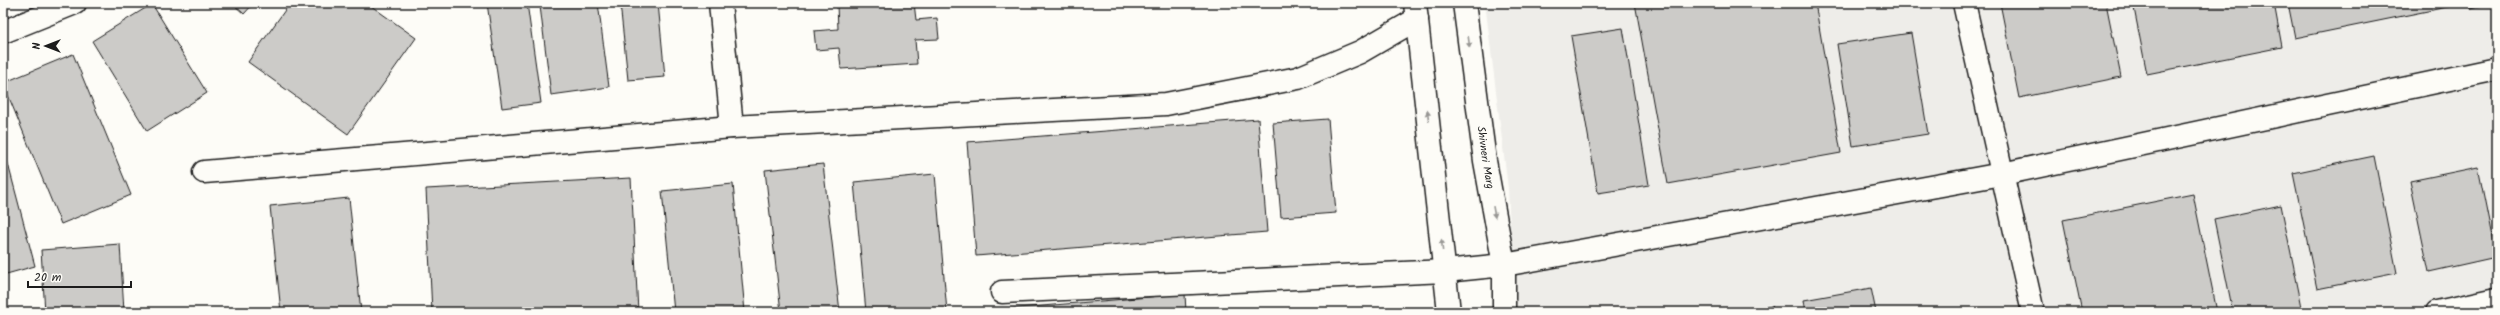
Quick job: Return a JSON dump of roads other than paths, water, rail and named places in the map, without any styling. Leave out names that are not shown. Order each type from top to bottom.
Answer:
[{"type":"street","points":[[3,32],[75,3]]},
{"type":"street","points":[[720,3],[732,127]]},
{"type":"street","name":"Shivneri Marg","points":[[1464,3],[1485,161],[1504,265],[1504,312]]},
{"type":"street","points":[[1964,3],[2033,312]]},
{"type":"street","points":[[204,172],[732,127],[1166,104],[1298,78],[1360,52],[1416,11]]},
{"type":"street","points":[[1416,11],[1449,312]]},
{"type":"street","points":[[1002,292],[1444,271],[1504,265],[2002,174],[2497,69]]},
{"type":"street","points":[[2437,312],[2497,299]]}]
